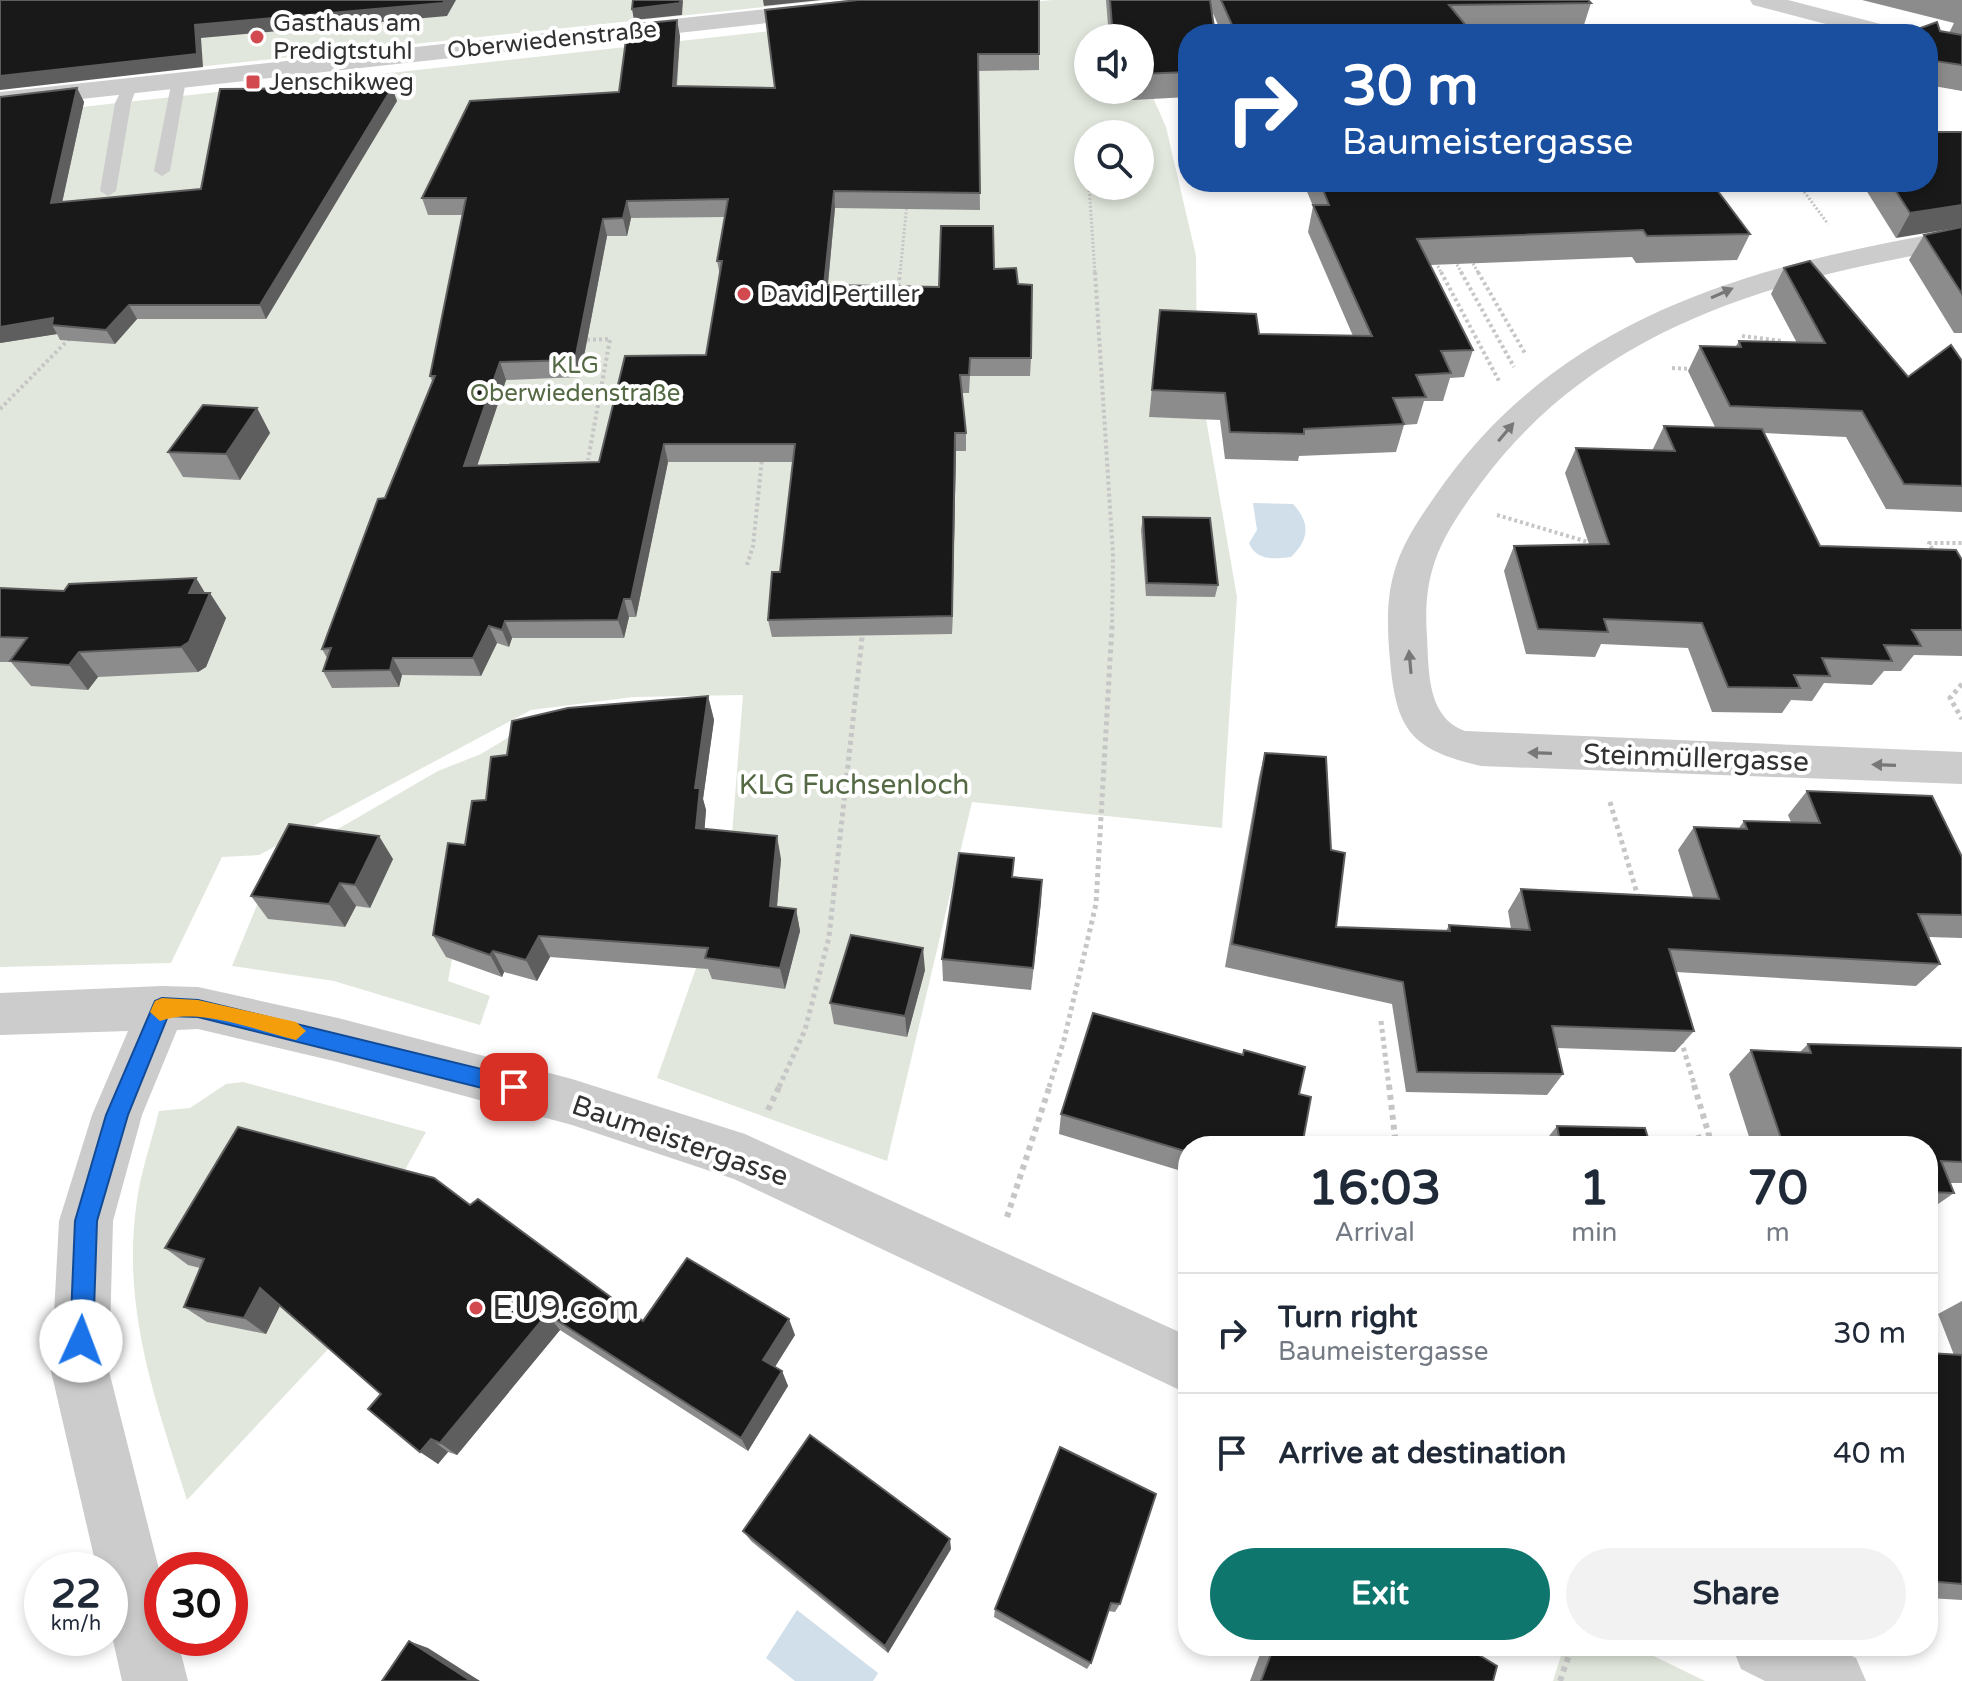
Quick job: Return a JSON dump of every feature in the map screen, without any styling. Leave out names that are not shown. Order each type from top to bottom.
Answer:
[{"type":"street","name":"Oberwiedenstraße","points":[[0,100],[912,0]]},
{"type":"street","points":[[1761,0],[1853,24]]},
{"type":"street","points":[[1533,404],[1578,367],[1667,317],[1734,288],[1807,266],[1962,238]]},
{"type":"street","name":"Steinmüllergasse","points":[[1533,404],[1456,490],[1410,575],[1409,651],[1413,692],[1420,717],[1433,734],[1449,744],[1481,750],[1962,768]]},
{"type":"street","points":[[155,1681],[80,1371],[86,1221],[117,1115],[162,1007]]},
{"type":"street","name":"Baumeistergasse","points":[[0,1014],[198,1008],[353,1044],[572,1102],[745,1158],[1178,1360]]},
{"type":"street","points":[[1784,1656],[1833,1681]]},
{"type":"lane","points":[[162,171],[179,80]]},
{"type":"lane","points":[[108,191],[123,103],[130,86]]},
{"type":"path","points":[[1804,192],[1829,226]]},
{"type":"path","points":[[988,1271],[1064,1040],[1096,904],[1111,689],[1113,555],[1090,200]]},
{"type":"path","points":[[898,294],[907,201]]},
{"type":"path","points":[[1464,247],[1533,404]]},
{"type":"path","points":[[1449,251],[1533,404]]},
{"type":"path","points":[[1431,252],[1533,404]]},
{"type":"path","points":[[1667,317],[1735,336],[1783,341],[1789,352]]},
{"type":"path","points":[[0,409],[80,326]]},
{"type":"path","points":[[567,341],[610,339],[588,460]]},
{"type":"path","points":[[747,565],[753,546],[764,448]]},
{"type":"path","points":[[1492,513],[1588,542]]},
{"type":"path","points":[[1942,567],[1929,543],[1962,543]]},
{"type":"path","points":[[745,1158],[805,1030],[829,937],[864,618]]},
{"type":"path","points":[[1962,684],[1950,698],[1962,719]]},
{"type":"path","points":[[1597,755],[1642,907]]},
{"type":"path","points":[[1381,1021],[1395,1136]]},
{"type":"path","points":[[1678,1028],[1709,1135],[1705,1136]]},
{"type":"path","points":[[1560,1681],[1569,1656]]},
{"type":"green space","points":[[0,0],[829,0],[0,88]]},
{"type":"green space","points":[[1052,0],[1111,0],[1121,24],[1074,24],[1074,104],[1154,104],[1154,100],[1166,127],[1178,179],[1178,192],[1181,192],[1196,256],[1197,367],[1237,597],[1222,828],[972,802],[887,1161],[657,1078],[711,926],[731,847],[743,695],[633,697],[531,710],[259,855],[222,857],[171,963],[0,967],[0,116]]},
{"type":"green space","points":[[626,703],[446,956],[452,959],[448,981],[490,996],[480,1025],[334,981],[232,966],[264,888],[300,851],[438,771],[481,754],[506,739],[526,718],[591,705]]},
{"type":"green space","points":[[243,1082],[426,1132],[401,1177],[462,1206],[187,1500],[163,1426],[137,1316],[133,1240],[137,1200],[159,1111],[190,1108],[226,1084]]},
{"type":"green space","points":[[1561,1656],[1654,1656],[1705,1681],[1553,1681]]},
{"type":"shaded area","points":[[1253,503],[1293,504],[1299,511],[1306,530],[1302,544],[1291,557],[1266,558],[1252,549],[1249,543],[1257,530]]},
{"type":"shaded area","points":[[797,1610],[878,1673],[873,1681],[795,1681],[766,1658]]},
{"type":"building","points":[[0,0],[445,0],[443,3],[195,25],[197,54],[0,76]]},
{"type":"building","points":[[633,0],[680,0],[680,3],[632,9]]},
{"type":"building","points":[[858,0],[1039,0],[1039,54],[978,54],[980,193],[834,191],[824,285],[939,287],[941,226],[993,226],[994,269],[1016,268],[1018,284],[1032,285],[1031,358],[970,358],[969,375],[960,375],[966,433],[955,433],[952,616],[768,620],[772,572],[780,572],[795,444],[664,444],[631,599],[624,599],[618,620],[505,621],[502,630],[489,626],[473,658],[393,658],[390,670],[323,671],[331,648],[322,649],[378,499],[385,498],[435,376],[430,376],[466,198],[422,198],[470,101],[619,92],[628,25],[677,20],[673,86],[775,88],[765,10]],"holes":[[[728,199],[717,261],[722,261],[706,355],[625,356],[599,462],[464,466],[500,362],[575,360],[603,219],[623,218],[627,201]]]},
{"type":"building","points":[[1110,0],[1210,0],[1214,24],[1178,24],[1178,72],[1154,73],[1154,24],[1112,24]]},
{"type":"building","points":[[1221,0],[1588,0],[1591,3],[1449,5],[1465,24],[1232,24]]},
{"type":"building","points":[[1938,25],[1940,31],[1962,35],[1962,65],[1938,61]]},
{"type":"building","points":[[77,88],[51,203],[201,189],[220,89],[392,88],[260,305],[129,305],[106,330],[52,325],[53,318],[0,327],[0,97]]},
{"type":"building","points":[[1938,132],[1962,132],[1962,205],[1910,213],[1896,192],[1938,192]]},
{"type":"building","points":[[1324,192],[1718,192],[1750,234],[1647,236],[1643,230],[1417,239],[1473,350],[1441,351],[1451,373],[1416,375],[1426,397],[1393,398],[1404,424],[1304,429],[1304,434],[1230,432],[1225,393],[1152,390],[1160,310],[1256,314],[1259,334],[1372,336],[1313,205],[1329,205]]},
{"type":"building","points":[[1962,227],[1962,294],[1924,235]]},
{"type":"building","points":[[1810,261],[1908,377],[1951,345],[1962,361],[1962,486],[1904,484],[1862,411],[1730,406],[1700,346],[1741,347],[1739,341],[1825,343],[1784,268]]},
{"type":"building","points":[[203,405],[257,408],[226,454],[168,452]]},
{"type":"building","points":[[1664,426],[1762,429],[1820,546],[1956,550],[1962,560],[1962,630],[1912,630],[1921,646],[1884,645],[1892,661],[1822,658],[1830,676],[1794,675],[1800,688],[1728,687],[1702,623],[1604,619],[1608,632],[1538,629],[1514,546],[1609,544],[1576,448],[1675,451]]},
{"type":"building","points":[[1143,517],[1210,518],[1218,585],[1147,583]]},
{"type":"building","points":[[196,578],[189,593],[210,593],[189,642],[181,647],[79,652],[69,665],[10,661],[27,638],[0,637],[0,588],[64,591],[69,584]]},
{"type":"building","points":[[708,696],[695,788],[700,788],[696,828],[777,836],[770,906],[796,909],[780,968],[705,958],[708,948],[539,936],[526,960],[493,951],[490,955],[433,935],[448,843],[465,845],[472,801],[486,800],[491,757],[507,755],[512,721],[568,708]]},
{"type":"building","points":[[1265,753],[1326,757],[1331,850],[1345,853],[1336,927],[1450,931],[1449,925],[1530,930],[1521,889],[1719,899],[1694,827],[1747,829],[1744,821],[1820,823],[1807,791],[1932,796],[1962,857],[1962,915],[1918,914],[1940,964],[1669,949],[1694,1031],[1552,1026],[1563,1074],[1417,1072],[1403,982],[1232,944]]},
{"type":"building","points":[[289,824],[379,836],[355,885],[340,883],[329,904],[251,896]]},
{"type":"building","points":[[959,853],[1014,858],[1012,877],[1042,880],[1033,968],[942,959]]},
{"type":"building","points":[[851,935],[923,948],[905,1016],[830,1003]]},
{"type":"building","points":[[1093,1013],[1243,1055],[1244,1050],[1305,1067],[1299,1094],[1311,1097],[1304,1136],[1178,1136],[1178,1149],[1061,1114]]},
{"type":"building","points":[[1808,1044],[1962,1048],[1962,1162],[1941,1161],[1954,1193],[1938,1192],[1938,1136],[1780,1136],[1751,1050],[1811,1053]]},
{"type":"building","points":[[1557,1126],[1645,1128],[1647,1136],[1559,1136]]},
{"type":"building","points":[[238,1127],[434,1178],[470,1205],[478,1199],[643,1321],[687,1258],[789,1319],[763,1360],[782,1371],[741,1438],[547,1314],[440,1443],[431,1439],[420,1452],[368,1409],[381,1394],[260,1288],[244,1318],[184,1307],[204,1259],[165,1248]]},
{"type":"building","points":[[1938,1354],[1962,1355],[1962,1584],[1938,1582]]},
{"type":"building","points":[[810,1435],[950,1539],[885,1646],[743,1531]]},
{"type":"building","points":[[1060,1447],[1156,1494],[1120,1604],[1111,1603],[1091,1663],[995,1609]]},
{"type":"building","points":[[409,1641],[471,1681],[382,1681]]},
{"type":"building","points":[[1270,1656],[1480,1656],[1497,1666],[1493,1681],[1261,1681]]},
{"type":"slow traffic","points":[[160,1012],[162,1007],[198,1008],[296,1031]]},
{"type":"place","name":"Gasthaus am Predigtstuhl","points":[[257,37]]},
{"type":"place","name":"Jenschikweg","points":[[253,82]]},
{"type":"place","name":"David Pertiller","points":[[744,294]]},
{"type":"place","name":"EU9.com","points":[[476,1308]]},
{"type":"route","points":[[81,1341],[86,1221],[117,1115],[162,1007],[198,1008],[338,1040],[514,1087]]},
{"type":"park label","name":"KLG Oberwiedenstraße","points":[[575,379]]},
{"type":"park label","name":"KLG Fuchsenloch","points":[[854,785]]}]
